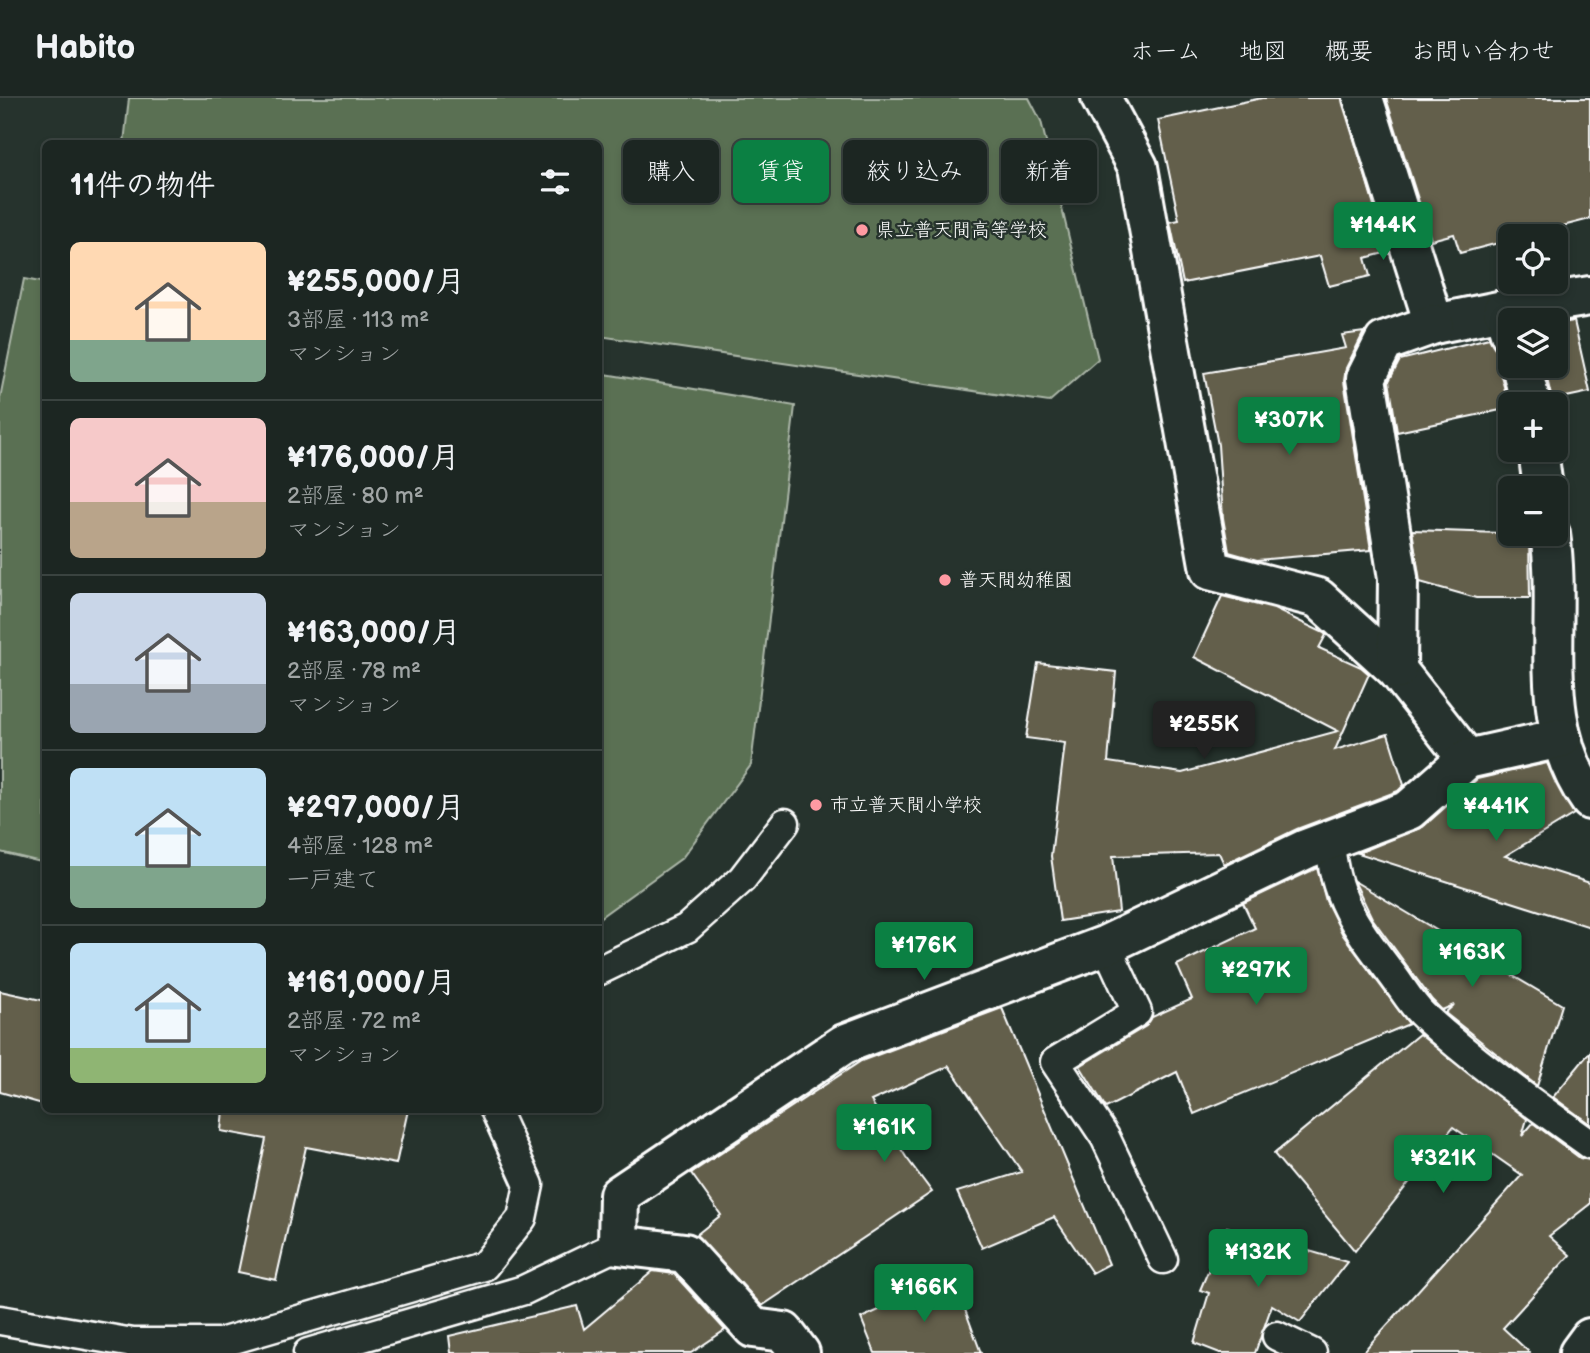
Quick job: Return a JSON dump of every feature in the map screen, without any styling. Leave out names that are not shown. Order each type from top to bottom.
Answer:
[{"type":"street","points":[[1101,98],[1138,167],[1210,570],[1318,598],[1396,670],[1467,759]]},
{"type":"street","points":[[1363,98],[1434,324]]},
{"type":"street","points":[[1550,308],[1590,296]]},
{"type":"street","points":[[1396,670],[1398,579],[1366,378],[1384,342],[1434,324],[1498,321]]},
{"type":"street","points":[[1550,546],[1552,672],[1561,738],[1577,783],[1590,800]]},
{"type":"street","points":[[800,1353],[784,1332],[753,1328],[685,1253],[618,1245],[619,1195],[844,1044],[1106,945],[1329,840],[1409,810],[1467,759],[1561,738]]},
{"type":"street","points":[[1579,1353],[1590,1338]]},
{"type":"lane","points":[[602,969],[687,928],[742,879],[786,823]]},
{"type":"lane","points":[[1329,840],[1331,868],[1338,892],[1356,927],[1422,1015],[1590,1144]]},
{"type":"lane","points":[[1106,945],[1137,1012],[1055,1062],[1105,1137],[1163,1259]]},
{"type":"lane","points":[[0,1320],[132,1343],[220,1343],[484,1266],[522,1218],[529,1185],[496,1113]]},
{"type":"lane","points":[[308,1353],[524,1290],[618,1245]]},
{"type":"lane","points":[[1277,1336],[1312,1353]]},
{"type":"green space","name":"県立普天間高等学校","points":[[129,98],[1029,98],[1041,121],[1046,140],[1001,140],[1001,203],[1061,203],[1098,359],[1049,402],[602,336],[602,140],[124,140]]},
{"type":"green space","points":[[24,279],[42,282],[42,862],[0,852],[0,398]]},
{"type":"green space","points":[[602,374],[795,406],[751,765],[682,858],[602,916]]},
{"type":"building","points":[[1262,98],[1342,98],[1388,252],[1365,258],[1370,276],[1329,286],[1320,256],[1183,283],[1170,222],[1179,220],[1158,120]]},
{"type":"building","points":[[1386,98],[1590,98],[1590,219],[1568,225],[1498,224],[1498,243],[1460,253],[1454,234],[1431,240]]},
{"type":"building","points":[[1574,321],[1590,392],[1568,397],[1568,392],[1550,392],[1547,378],[1568,378],[1568,322]]},
{"type":"building","points":[[1364,332],[1346,368],[1344,381],[1371,550],[1257,560],[1229,552],[1223,518],[1218,445],[1204,373],[1346,348],[1342,335]]},
{"type":"building","points":[[1489,338],[1498,350],[1498,378],[1502,378],[1506,392],[1498,392],[1498,411],[1397,432],[1389,381],[1400,360]]},
{"type":"building","points":[[1412,530],[1498,533],[1498,546],[1529,546],[1530,598],[1476,598],[1420,582]]},
{"type":"building","points":[[1222,596],[1274,609],[1324,633],[1326,635],[1319,648],[1361,667],[1369,674],[1335,750],[1388,734],[1404,785],[1398,791],[1297,829],[1224,864],[1219,853],[1113,856],[1119,912],[1060,921],[1051,856],[1065,743],[1026,738],[1038,663],[1116,672],[1108,762],[1182,773],[1338,731],[1194,657]]},
{"type":"building","points":[[1547,763],[1574,814],[1505,856],[1590,883],[1590,927],[1358,853],[1423,827],[1477,779]]},
{"type":"building","points":[[1317,868],[1326,901],[1343,935],[1409,1024],[1194,1114],[1177,1072],[1106,1108],[1080,1066],[1146,1026],[1152,1017],[1192,999],[1177,965],[1255,928],[1243,903]]},
{"type":"building","points":[[1354,881],[1562,1005],[1537,1086],[1445,1013],[1454,1005],[1442,1010],[1432,1000],[1372,918]]},
{"type":"building","points":[[0,991],[42,1000],[42,1104],[0,1092]]},
{"type":"building","points":[[1002,1008],[1109,1264],[1092,1273],[1054,1217],[982,1248],[957,1192],[1022,1172],[949,1066],[871,1101],[906,1157],[932,1192],[762,1306],[696,1235],[721,1215],[691,1173],[861,1061]]},
{"type":"building","points":[[1419,1034],[1527,1119],[1522,1136],[1533,1123],[1580,1158],[1590,1160],[1590,1204],[1549,1236],[1570,1255],[1503,1328],[1530,1353],[1362,1353],[1522,1175],[1453,1127],[1355,1251],[1274,1154]]},
{"type":"building","points":[[1590,1052],[1590,1124],[1553,1097]]},
{"type":"building","points":[[223,1113],[407,1113],[396,1164],[306,1147],[276,1280],[238,1272],[266,1139],[221,1131]]},
{"type":"building","points":[[1227,1227],[1347,1262],[1300,1322],[1272,1305],[1255,1353],[1220,1353],[1194,1343],[1209,1293],[1200,1290]]},
{"type":"building","points":[[653,1271],[674,1274],[725,1330],[691,1353],[451,1353],[449,1336],[577,1306],[584,1329]]},
{"type":"building","points":[[953,1277],[981,1353],[875,1353],[861,1318]]},
{"type":"place","name":"県立普天間高等学校","points":[[862,230]]},
{"type":"place","name":"普天間幼稚園","points":[[945,580]]},
{"type":"place","name":"市立普天間小学校","points":[[816,805]]}]
